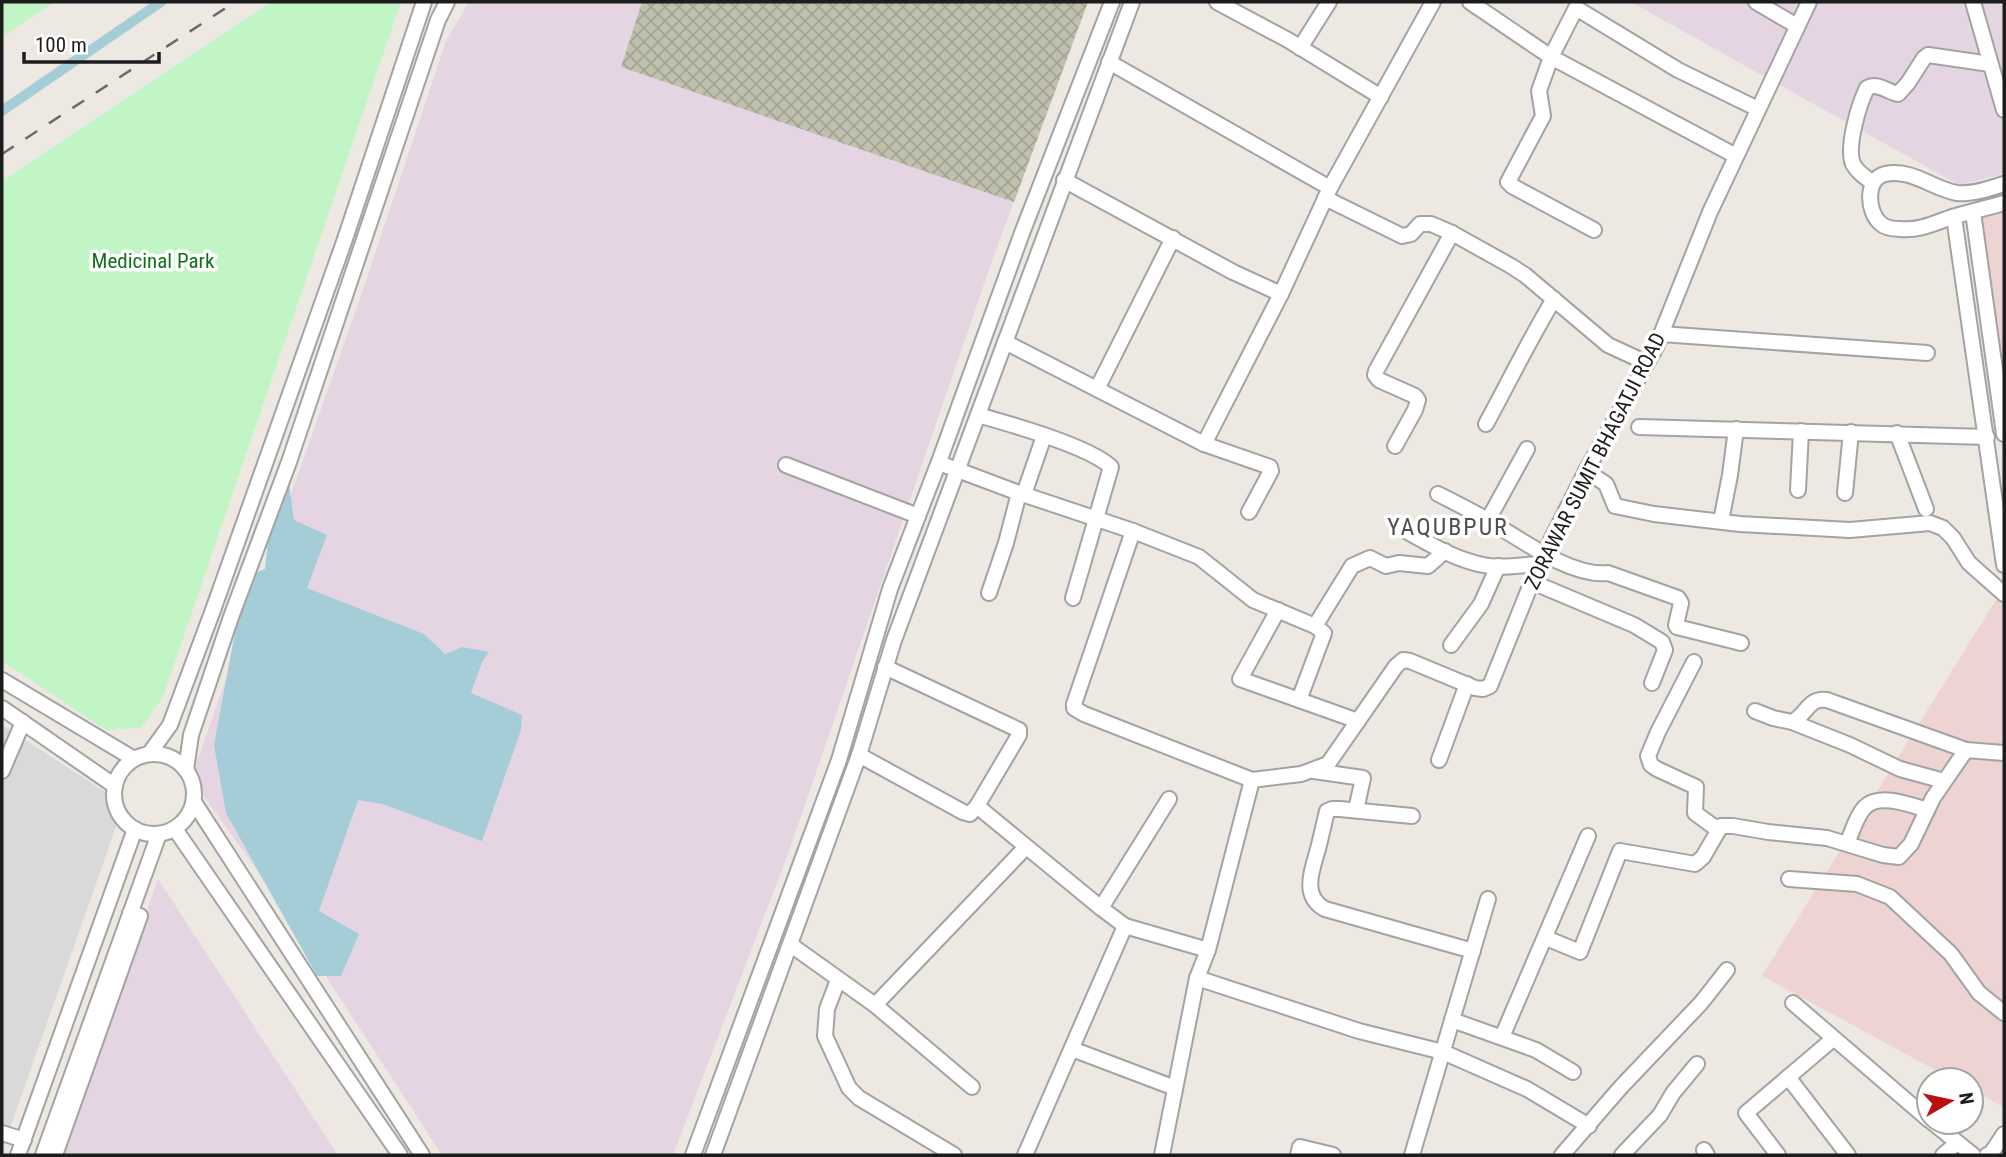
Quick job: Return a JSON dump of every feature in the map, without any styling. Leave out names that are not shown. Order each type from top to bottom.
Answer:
[{"type":"street","points":[[149,754],[170,725],[213,610],[345,239],[424,2]]},
{"type":"street","points":[[186,770],[191,735],[230,617],[289,462],[438,20],[447,2]]},
{"type":"street","points":[[693,1155],[839,760],[890,589],[939,463],[1022,233],[1112,2]]},
{"type":"street","points":[[713,1155],[856,760],[885,667],[1132,2]]},
{"type":"street","points":[[1217,2],[1381,97]]},
{"type":"street","points":[[1300,48],[1329,2]]},
{"type":"street","points":[[1203,444],[1281,294],[1328,193],[1433,2]]},
{"type":"street","points":[[1470,2],[1551,57],[1736,156]]},
{"type":"street","points":[[1756,2],[1797,26]]},
{"type":"street","name":"ZORAWAR SUMIT BHAGATJI ROAD","points":[[1467,684],[1483,689],[1490,686],[1541,559],[1661,334],[1710,212],[1808,2]]},
{"type":"street","points":[[1973,2],[2004,110]]},
{"type":"street","points":[[1594,230],[1508,182],[1543,116],[1539,91],[1551,57],[1576,8],[1678,70],[1758,109]]},
{"type":"street","points":[[1873,183],[1859,173],[1851,156],[1853,135],[1867,88],[1871,86],[1893,93],[1902,92],[1928,55],[1990,64]]},
{"type":"street","points":[[1110,62],[1402,236],[1411,234],[1420,224],[1431,224],[1452,233],[1525,275],[1608,345],[1647,363]]},
{"type":"street","points":[[2004,184],[1957,193],[1903,173],[1888,173],[1877,177],[1871,187],[1873,210],[1879,222],[1887,227],[1903,230],[1927,227],[1954,216],[2004,204]]},
{"type":"street","points":[[1065,180],[1233,272],[1281,294]]},
{"type":"street","points":[[1973,212],[2004,434]]},
{"type":"street","points":[[1954,216],[2004,565]]},
{"type":"street","points":[[1395,446],[1418,400],[1415,396],[1379,380],[1375,375],[1376,371],[1452,233]]},
{"type":"street","points":[[1097,389],[1173,238]]},
{"type":"street","points":[[1486,424],[1520,364],[1525,346],[1553,299]]},
{"type":"street","points":[[1661,334],[1927,353]]},
{"type":"street","points":[[1005,342],[1203,444],[1271,469],[1249,512]]},
{"type":"street","points":[[978,415],[1044,436],[1111,467],[1073,598]]},
{"type":"street","points":[[1639,426],[1987,437]]},
{"type":"street","points":[[1721,522],[1736,429]]},
{"type":"street","points":[[1798,490],[1801,431]]},
{"type":"street","points":[[1845,493],[1851,432]]},
{"type":"street","points":[[1897,433],[1926,509]]},
{"type":"street","points":[[989,593],[1021,494],[1044,436]]},
{"type":"street","points":[[1488,520],[1527,449]]},
{"type":"street","points":[[939,463],[1199,557],[1253,600],[1315,625],[1324,633],[1299,700]]},
{"type":"street","points":[[786,465],[918,516]]},
{"type":"street","points":[[1586,471],[1606,484],[1615,506],[1654,514],[1721,522],[1850,530],[1930,523],[1943,528],[1969,563],[2004,594]]},
{"type":"street","points":[[1438,494],[1488,520],[1541,559],[1600,574],[1608,573],[1678,598],[1681,603],[1676,627],[1741,643]]},
{"type":"street","points":[[1397,526],[1445,551],[1484,565],[1497,566],[1541,559]]},
{"type":"street","points":[[1133,531],[1074,708],[1252,780],[1301,774],[1328,764],[1396,666],[1403,660],[1467,684],[1439,760]]},
{"type":"street","points":[[1315,625],[1352,566],[1370,558],[1386,566],[1399,563],[1429,566],[1445,551]]},
{"type":"street","points":[[1451,645],[1481,604],[1497,566]]},
{"type":"street","points":[[1532,582],[1634,625],[1662,642],[1665,650],[1651,683]]},
{"type":"street","points":[[1278,610],[1240,679],[1358,721]]},
{"type":"street","points":[[1694,662],[1658,732],[1649,760],[1657,769],[1696,787],[1695,814],[1717,829]]},
{"type":"street","points":[[839,760],[856,760],[963,812],[972,813],[1019,734],[1019,730],[885,667]]},
{"type":"street","points":[[2,680],[134,759]]},
{"type":"street","points":[[1792,722],[1801,716],[1811,702],[1821,699],[1966,750],[2004,753]]},
{"type":"street","points":[[1755,711],[1792,722],[1850,745],[1900,769],[1944,781]]},
{"type":"street","points":[[4,713],[23,722],[115,786]]},
{"type":"street","points":[[2,771],[23,722]]},
{"type":"street","points":[[1546,938],[1580,952],[1620,851],[1695,864],[1703,857],[1717,829],[1726,825],[1809,835],[1899,857],[1911,844],[1927,810],[1966,750]]},
{"type":"street","points":[[149,754],[166,756],[186,770],[193,785],[194,802],[187,817],[175,829],[159,834],[142,833],[118,811],[115,786],[121,771],[134,759],[149,754]]},
{"type":"street","points":[[1313,771],[1363,778],[1356,810]]},
{"type":"street","points":[[1162,1155],[1197,978],[1208,950],[1252,780]]},
{"type":"street","points":[[1101,908],[1169,799]]},
{"type":"street","points":[[1847,843],[1862,811],[1868,805],[1896,800],[1927,810]]},
{"type":"street","points":[[194,802],[422,1155]]},
{"type":"street","points":[[977,806],[1125,926],[1208,950]]},
{"type":"street","points":[[1412,816],[1356,810],[1327,811],[1311,870],[1313,900],[1325,909],[1473,951]]},
{"type":"street","points":[[18,1155],[135,829]]},
{"type":"street","points":[[175,829],[400,1155]]},
{"type":"street","points":[[43,1155],[159,834]]},
{"type":"street","points":[[1502,1037],[1588,836]]},
{"type":"street","points":[[875,1006],[1026,847]]},
{"type":"street","points":[[1789,879],[1857,884],[1890,897],[1951,954],[1979,993],[2004,1013]]},
{"type":"street","points":[[1412,1155],[1488,899]]},
{"type":"street","points":[[55,1155],[140,916],[130,913]]},
{"type":"street","points":[[1025,1155],[1125,926]]},
{"type":"street","points":[[790,945],[875,1006],[972,1087]]},
{"type":"street","points":[[1562,1155],[1621,1087],[1701,1003],[1727,970]]},
{"type":"street","points":[[1197,978],[1359,1031],[1443,1052],[1527,1089],[1589,1126]]},
{"type":"street","points":[[838,980],[827,1009],[825,1036],[827,1046],[849,1088],[859,1098],[954,1155]]},
{"type":"street","points":[[1793,1003],[1915,1108]]},
{"type":"street","points":[[1452,1020],[1535,1050],[1573,1072]]},
{"type":"street","points":[[1778,1155],[1746,1112],[1833,1038]]},
{"type":"street","points":[[1072,1049],[1175,1088]]},
{"type":"street","points":[[1622,1155],[1656,1120],[1673,1093],[1698,1065]]},
{"type":"street","points":[[1788,1077],[1848,1155]]},
{"type":"street","points":[[2,1133],[24,1140]]},
{"type":"street","points":[[1987,1155],[1990,1155],[2004,1134]]},
{"type":"street","points":[[1948,1136],[1973,1155]]},
{"type":"street","points":[[1943,1155],[1957,1143]]},
{"type":"street","points":[[1298,1155],[1300,1147],[1333,1155]]},
{"type":"shaded area","points":[[469,2],[1088,2],[991,264],[788,854],[673,1155],[442,1155],[256,869],[203,795],[189,784],[364,287],[446,41]]},
{"type":"shaded area","points":[[642,2],[1088,2],[1014,202],[621,67]]},
{"type":"shaded area","points":[[1631,2],[2004,2],[2004,174],[1959,185]]},
{"type":"shaded area","points":[[2004,210],[2004,469],[1979,216]]},
{"type":"shaded area","points":[[2004,587],[2004,1107],[1985,1097],[1985,1066],[1928,1066],[1762,976]]},
{"type":"shaded area","points":[[2,725],[124,804],[2,1151]]},
{"type":"shaded area","points":[[158,879],[338,1155],[61,1155]]},
{"type":"green space","points":[[2,2],[54,2],[2,37]]},
{"type":"green space","name":"Medicinal Park","points":[[271,2],[401,2],[163,697],[141,728],[106,730],[2,661],[2,181]]},
{"type":"water","points":[[289,484],[294,520],[327,535],[307,588],[424,634],[445,654],[462,647],[489,652],[482,662],[471,693],[522,715],[521,730],[482,841],[383,804],[358,800],[319,911],[359,934],[341,976],[317,976],[226,813],[214,745],[235,632],[253,574],[265,569],[271,511]]},
{"type":"waterway","points":[[2,111],[161,2]]},
{"type":"railway","points":[[2,154],[235,2]]},
{"type":"district","name":"YAQUBPUR","points":[[1448,527]]}]
